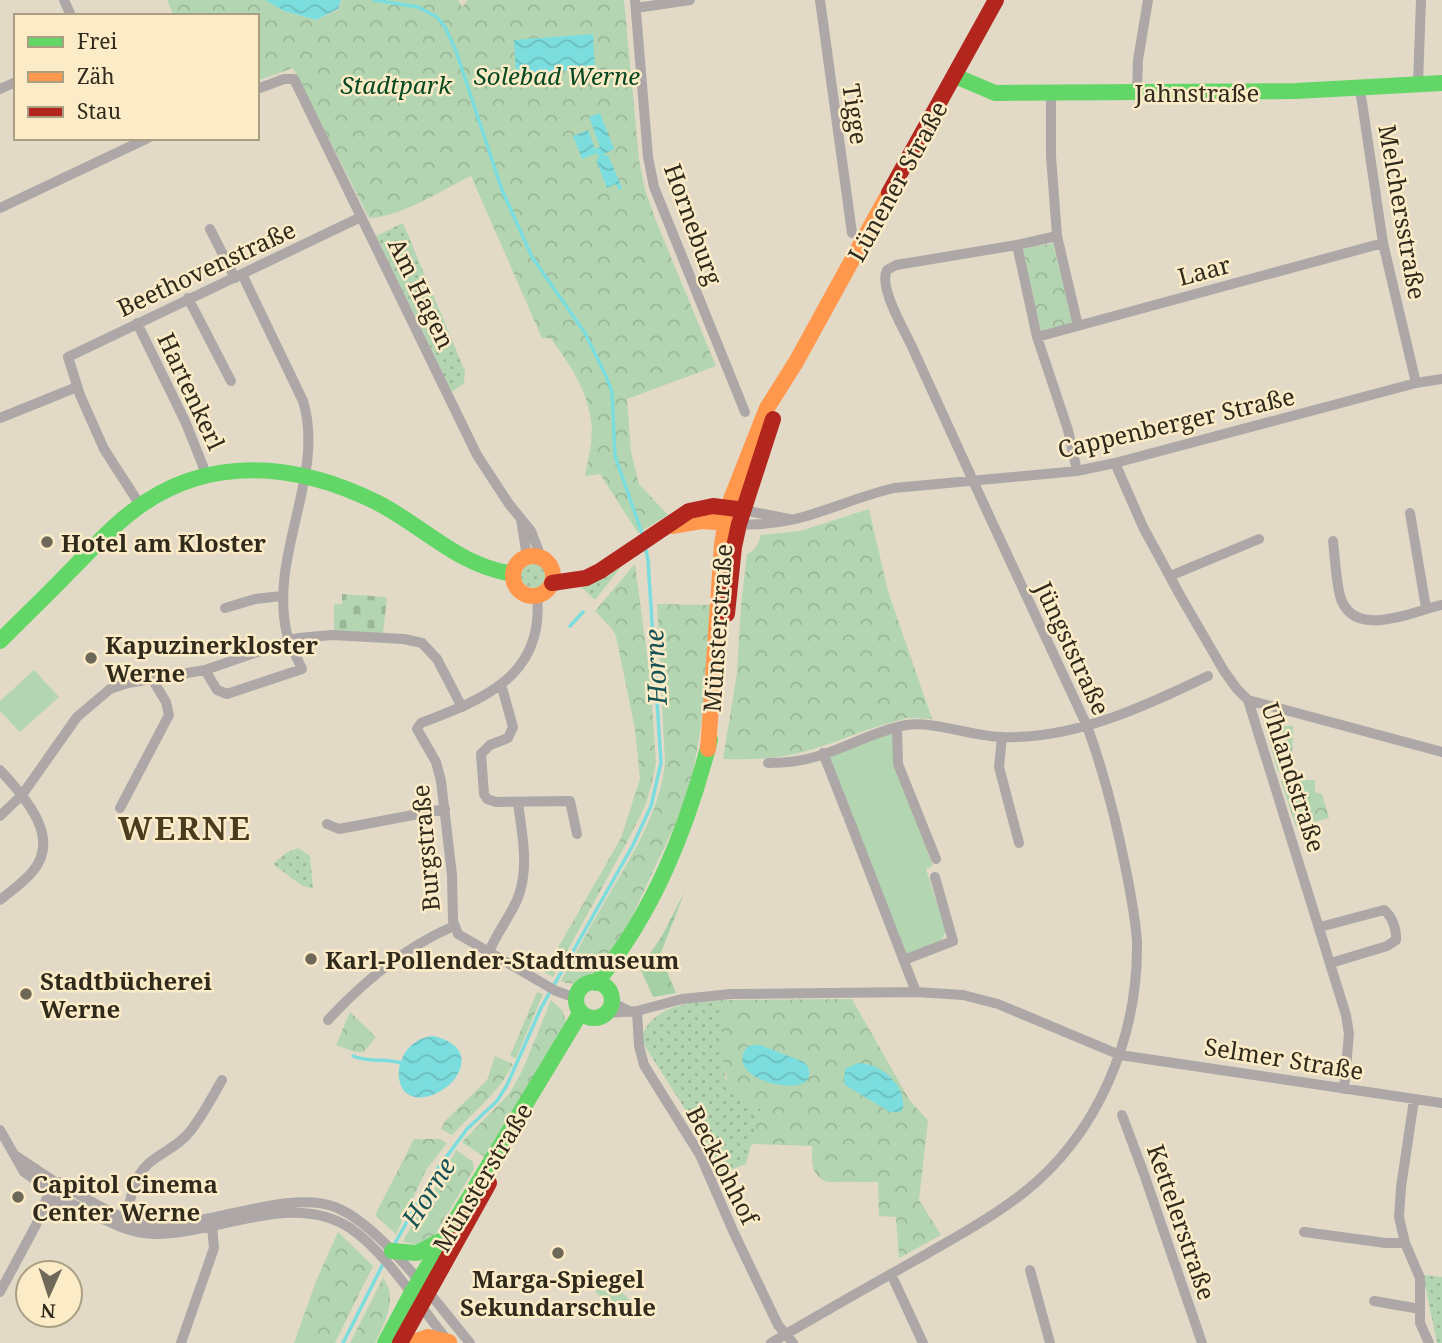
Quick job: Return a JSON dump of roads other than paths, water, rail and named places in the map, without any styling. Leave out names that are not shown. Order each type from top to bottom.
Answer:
[{"type":"main road","name":"Lünener Straße","points":[[734,516],[796,362],[996,0]]},
{"type":"main road","name":"Jahnstraße","points":[[955,76],[995,93],[1051,94],[1360,89],[1442,83]]},
{"type":"main road","points":[[0,641],[140,505],[160,494],[205,477],[246,469],[304,473],[344,485],[371,498],[464,560],[485,569],[513,574]]},
{"type":"main road","points":[[543,566],[549,589],[537,596],[520,591],[513,574],[517,564],[543,566],[564,571],[607,565],[662,530],[734,516]]},
{"type":"main road","name":"Münsterstraße","points":[[385,1343],[420,1294],[516,1135],[582,1009],[584,985],[605,996],[619,955],[673,859],[691,809],[717,711],[734,547],[734,516]]},
{"type":"main road","points":[[582,1009],[599,1017],[605,996]]},
{"type":"main road","name":"Münsterstraße","points":[[400,1343],[446,1236],[582,1009]]},
{"type":"main road","points":[[393,1253],[427,1250],[446,1236]]},
{"type":"main road","points":[[410,1343],[428,1338],[449,1342]]},
{"type":"street","points":[[635,4],[690,0]]},
{"type":"street","name":"Tigge","points":[[820,0],[852,233]]},
{"type":"street","points":[[1137,92],[1138,60],[1148,0]]},
{"type":"street","points":[[1418,85],[1421,0]]},
{"type":"street","name":"Horneburg","points":[[635,4],[648,157],[654,187],[744,412]]},
{"type":"street","name":"Am Hagen","points":[[259,88],[284,79],[294,79],[477,456],[531,531],[543,566]]},
{"type":"street","name":"Melchersstraße","points":[[1360,89],[1383,243],[1416,383]]},
{"type":"street","points":[[1051,94],[1051,156],[1057,236],[1078,326]]},
{"type":"street","points":[[0,208],[126,143]]},
{"type":"street","name":"Beethovenstraße","points":[[78,387],[68,357],[361,217]]},
{"type":"street","points":[[205,670],[216,690],[227,694],[302,669],[289,641],[282,596],[284,572],[309,446],[304,406],[238,276],[210,229]]},
{"type":"street","points":[[1057,236],[1017,244],[1037,337],[1068,430],[1077,471]]},
{"type":"street","name":"Laar","points":[[1037,337],[1383,243]]},
{"type":"street","name":"Jüngststraße","points":[[771,1343],[789,1339],[891,1274],[1001,1210],[1049,1170],[1085,1126],[1106,1089],[1120,1055],[1131,1000],[1137,942],[1110,798],[1087,726],[887,292],[884,280],[887,270],[896,265],[1017,244]]},
{"type":"street","points":[[188,298],[231,381]]},
{"type":"street","name":"Hartenkerl","points":[[137,323],[185,421],[205,477]]},
{"type":"street","name":"Cappenberger Straße","points":[[734,516],[776,525],[894,488],[1077,471],[1416,383],[1442,379]]},
{"type":"street","points":[[0,418],[78,387],[104,449],[140,505]]},
{"type":"street","name":"Uhlandstraße","points":[[1115,463],[1143,527],[1170,576],[1224,671],[1248,700],[1346,1015],[1349,1034],[1345,1089]]},
{"type":"street","points":[[1410,513],[1426,608]]},
{"type":"street","points":[[1170,576],[1259,539]]},
{"type":"street","points":[[1333,541],[1340,597],[1351,614],[1373,621],[1391,619],[1442,604]]},
{"type":"street","points":[[225,608],[255,599],[282,596]]},
{"type":"street","points":[[0,816],[22,795],[77,717],[110,689],[128,683],[205,670],[309,636],[332,635],[404,639],[422,643],[438,659],[462,707],[479,699],[515,673],[533,641],[539,619],[537,596]]},
{"type":"street","points":[[768,763],[811,758],[897,728],[925,724],[966,734],[1002,737],[1032,736],[1087,726],[1163,698],[1208,676]]},
{"type":"street","points":[[120,808],[169,715],[166,702],[152,679]]},
{"type":"street","points":[[501,684],[513,723],[512,731],[508,738],[490,745],[481,754],[484,794],[491,801],[570,801],[577,834]]},
{"type":"street","points":[[1248,700],[1442,752]]},
{"type":"street","name":"Burgstraße","points":[[462,707],[417,726],[436,762],[445,809],[454,926],[464,938],[582,1009]]},
{"type":"street","points":[[897,728],[898,764],[936,859]]},
{"type":"street","points":[[1002,737],[999,767],[1019,844]]},
{"type":"street","points":[[823,753],[916,992]]},
{"type":"street","points":[[0,770],[22,795],[39,822],[43,837],[39,863],[27,878],[0,900]]},
{"type":"street","points":[[489,952],[518,898],[523,872],[523,839],[517,803]]},
{"type":"street","points":[[327,824],[339,829],[445,809]]},
{"type":"street","points":[[904,960],[953,941],[935,877]]},
{"type":"street","points":[[1320,927],[1384,910],[1391,917],[1396,940],[1387,946],[1331,963]]},
{"type":"street","points":[[328,1020],[355,992],[396,960],[424,941],[454,926]]},
{"type":"street","points":[[605,996],[634,1012],[682,999],[720,994],[916,992],[963,995],[998,1004],[1120,1055]]},
{"type":"street","name":"Becklohhof","points":[[634,1012],[644,1065],[700,1155],[734,1233],[789,1339]]},
{"type":"street","name":"Selmer Straße","points":[[1120,1055],[1442,1103]]},
{"type":"street","points":[[127,1224],[135,1186],[146,1165],[170,1151],[185,1137],[199,1121],[222,1080]]},
{"type":"street","points":[[1414,1100],[1399,1207],[1405,1243],[1420,1278],[1420,1323],[1429,1343]]},
{"type":"street","name":"Kettelerstraße","points":[[1122,1115],[1202,1343]]},
{"type":"street","points":[[0,1130],[24,1172],[54,1193],[127,1224],[173,1224],[285,1204],[312,1203],[335,1207],[373,1231],[393,1253],[449,1342]]},
{"type":"street","points":[[0,1292],[62,1183],[142,1233],[164,1233],[281,1213],[311,1212],[330,1217],[393,1253]]},
{"type":"street","points":[[181,1343],[214,1248],[212,1226]]},
{"type":"street","points":[[1304,1232],[1405,1243]]},
{"type":"street","points":[[393,1253],[394,1271],[470,1343]]},
{"type":"street","points":[[1030,1270],[1050,1343]]},
{"type":"street","points":[[891,1274],[923,1343]]},
{"type":"street","points":[[1374,1301],[1420,1309]]},
{"type":"water","points":[[265,0],[341,0],[338,9],[316,20],[284,11]]},
{"type":"water","points":[[593,34],[595,69],[516,74],[514,40]]},
{"type":"water","points":[[600,113],[614,149],[604,154],[608,155],[622,188],[619,190],[616,184],[607,188],[596,160],[599,158],[597,153],[582,159],[573,136],[588,130],[595,149],[600,147],[589,117]]},
{"type":"water","points":[[433,1036],[454,1045],[461,1056],[460,1069],[452,1082],[435,1094],[419,1097],[408,1094],[401,1085],[401,1061],[407,1050],[418,1040]]},
{"type":"water","points":[[760,1045],[804,1062],[809,1077],[805,1082],[792,1086],[759,1079],[744,1066],[743,1057],[747,1047]]},
{"type":"water","points":[[858,1063],[883,1071],[896,1084],[903,1100],[903,1109],[900,1112],[890,1112],[845,1085],[845,1069]]},
{"type":"waterway","name":"Horne","points":[[374,0],[418,7],[437,17],[445,27],[456,51],[502,190],[532,257],[585,333],[606,376],[612,392],[615,456],[643,536]]},
{"type":"waterway","name":"Horne","points":[[394,1245],[433,1175],[467,1129],[497,1101],[507,1085],[541,1008],[633,845],[651,806],[661,763],[645,546]]},
{"type":"waterway","points":[[570,626],[583,612]]},
{"type":"waterway","points":[[353,1056],[401,1063]]},
{"type":"waterway","name":"Horne","points":[[343,1343],[383,1264]]},
{"type":"place","name":"Hotel am Kloster","points":[[47,542]]},
{"type":"place","name":"Kapuzinerkloster Werne","points":[[91,658]]},
{"type":"place","name":"Karl-Pollender-Stadtmuseum","points":[[311,959]]},
{"type":"place","name":"Stadtbücherei Werne","points":[[26,994]]},
{"type":"place","name":"Capitol Cinema Center Werne","points":[[18,1197]]},
{"type":"place","name":"Marga-Spiegel Sekundarschule","points":[[558,1253]]},
{"type":"district","name":"WERNE","points":[[185,827]]},
{"type":"park label","name":"Solebad Werne","points":[[557,75]]},
{"type":"park label","name":"Stadtpark","points":[[396,84]]}]
